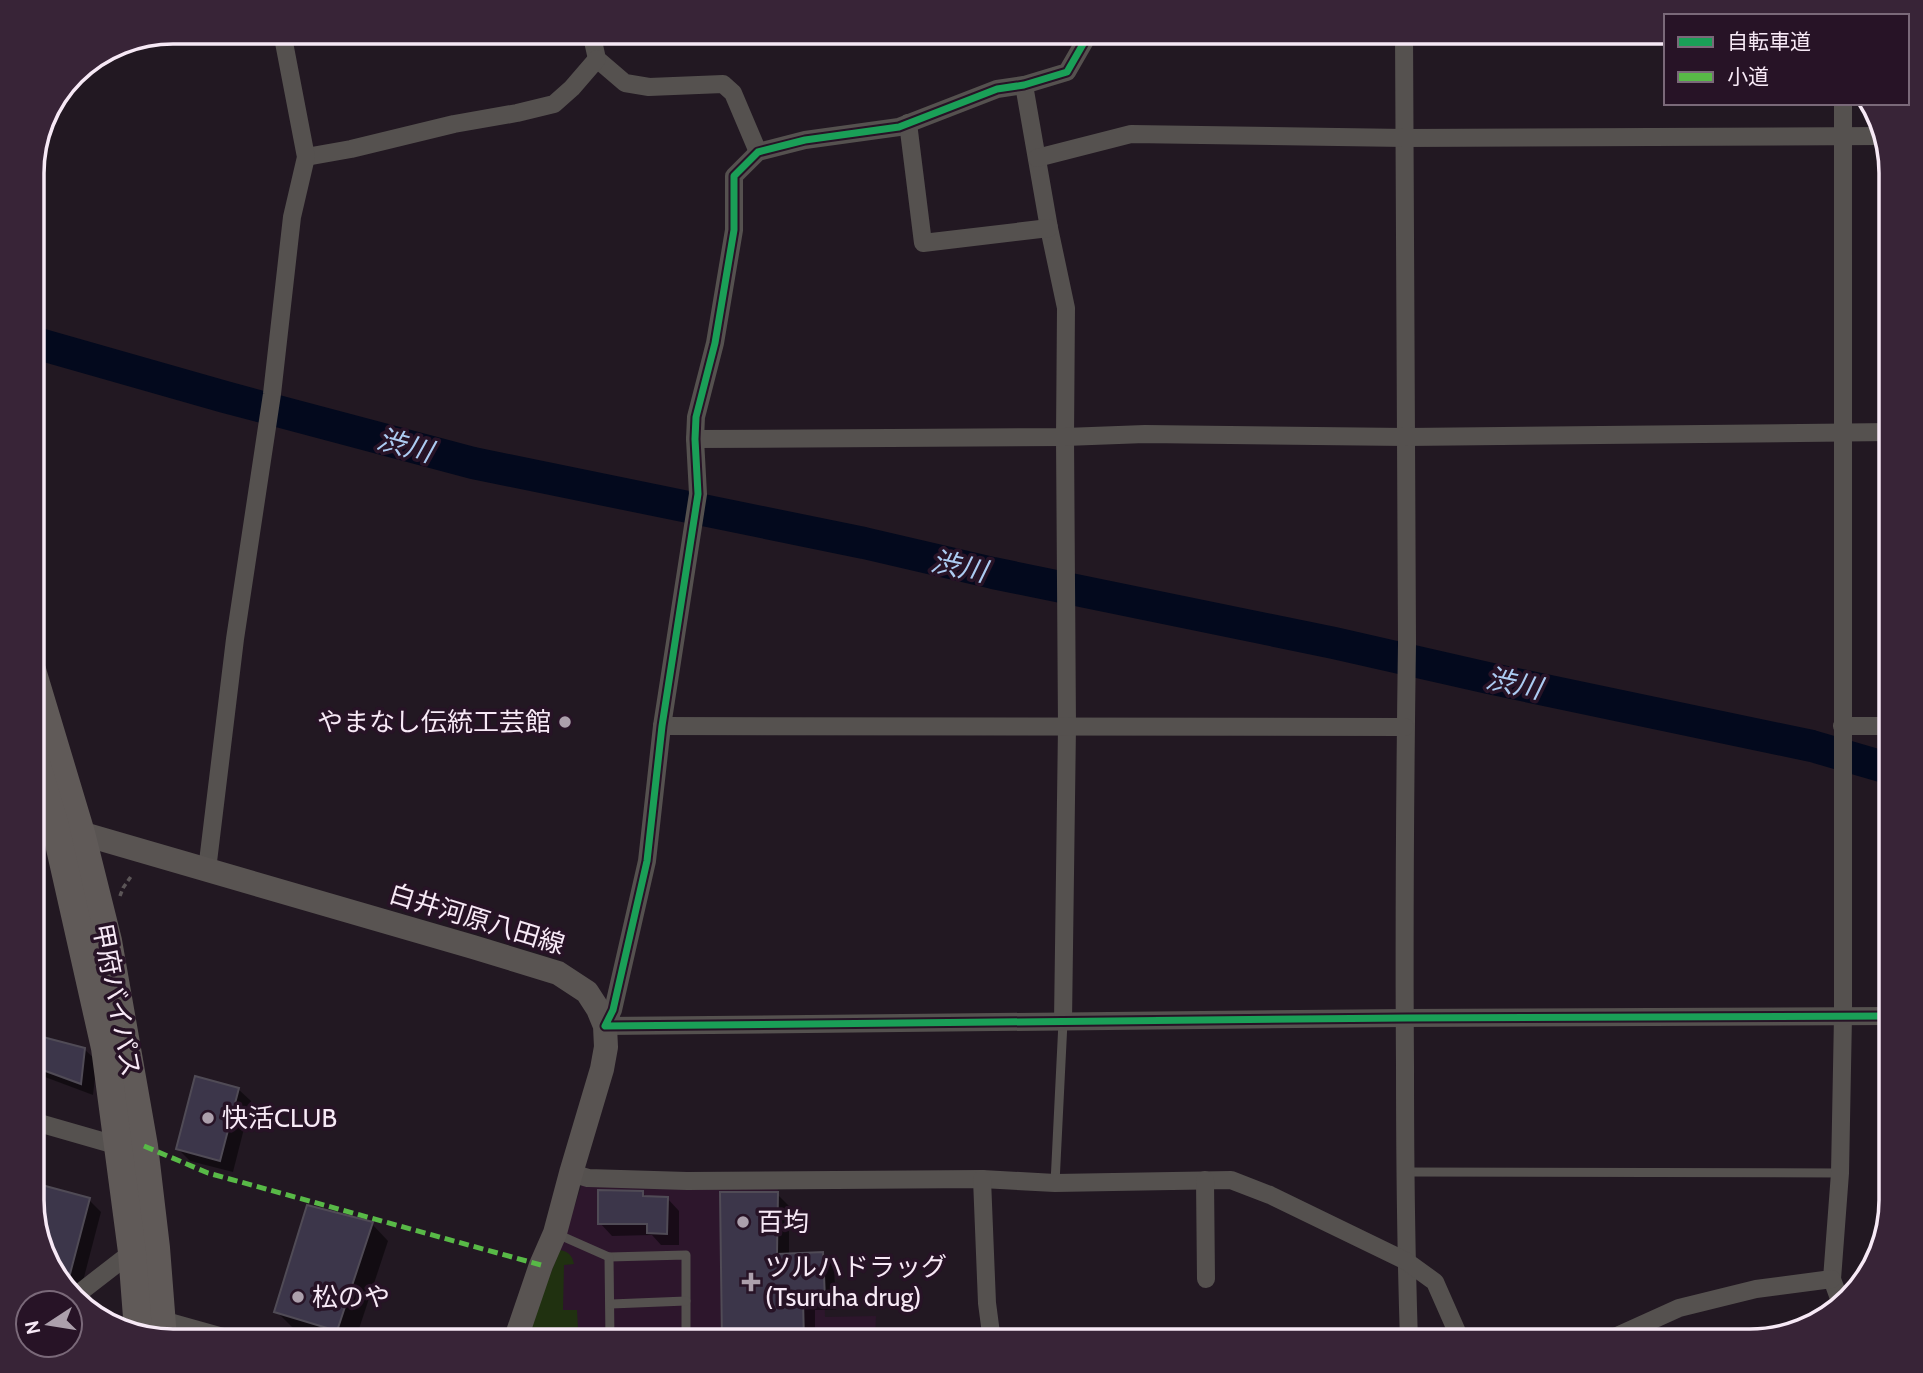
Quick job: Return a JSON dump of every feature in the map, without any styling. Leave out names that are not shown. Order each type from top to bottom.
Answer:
[{"type":"highway","name":"甲府バイパス","points":[[44,748],[56,826],[105,1048],[132,1252],[154,1328]]},
{"type":"highway","name":"甲府バイパス","points":[[44,788],[56,826],[108,941],[144,1146],[156,1248],[154,1328]]},
{"type":"main road","name":"白井河原八田線","points":[[56,826],[558,973],[587,992],[605,1026],[606,1047],[602,1069],[570,1173],[555,1233],[519,1329]]},
{"type":"street","points":[[207,870],[235,639],[272,394],[292,217],[306,157],[284,44]]},
{"type":"street","points":[[594,44],[597,59],[625,83],[649,87],[723,84],[733,93],[758,152]]},
{"type":"street","points":[[1083,44],[1067,72],[1024,85],[997,89],[899,127],[805,140],[758,152],[734,176],[734,230],[715,343],[696,417],[698,494],[662,726],[647,861],[613,1010],[605,1026],[1879,1016]]},
{"type":"street","points":[[1404,44],[1407,643],[1405,1018],[1409,1329]]},
{"type":"street","points":[[306,157],[554,104],[597,59]]},
{"type":"street","points":[[1024,85],[1066,308],[1067,726],[1063,1022]]},
{"type":"street","points":[[1838,1295],[1832,1279],[1840,1173],[1843,1016],[1843,105]]},
{"type":"street","points":[[908,123],[923,243],[1049,228]]},
{"type":"street","points":[[1037,158],[1131,134],[1405,138],[1874,136]]},
{"type":"street","points":[[695,439],[1159,435],[1406,437],[1879,432]]},
{"type":"street","points":[[662,726],[1405,727]]},
{"type":"street","points":[[1842,734],[1879,728]]},
{"type":"street","points":[[44,1124],[119,1146]]},
{"type":"street","points":[[570,1173],[588,1178],[634,1180],[982,1179],[1055,1183],[1231,1180],[1270,1195],[1406,1261],[1435,1282],[1455,1329]]},
{"type":"street","points":[[982,1179],[990,1329]]},
{"type":"street","points":[[1205,1180],[1206,1279]]},
{"type":"street","points":[[84,1289],[132,1252]]},
{"type":"street","points":[[1634,1329],[1679,1308],[1756,1289],[1832,1279]]},
{"type":"lane","points":[[1055,1183],[1063,1022]]},
{"type":"lane","points":[[1406,1172],[1840,1173]]},
{"type":"lane","points":[[555,1233],[609,1257],[686,1255],[686,1329]]},
{"type":"lane","points":[[609,1257],[610,1329]]},
{"type":"lane","points":[[611,1304],[686,1301]]},
{"type":"path","points":[[118,905],[123,888],[132,875]]},
{"type":"shaded area","points":[[582,1184],[778,1184],[777,1254],[823,1252],[825,1317],[876,1316],[875,1329],[530,1329]]},
{"type":"green space","points":[[560,1250],[570,1254],[574,1264],[564,1265],[563,1310],[577,1310],[578,1328],[528,1329]]},
{"type":"building","points":[[44,1037],[85,1048],[81,1084],[44,1070]]},
{"type":"building","name":"快活CLUB","points":[[195,1076],[239,1088],[220,1161],[176,1149]]},
{"type":"building","points":[[44,1186],[90,1198],[70,1274],[66,1273],[57,1258],[48,1234]]},
{"type":"building","points":[[598,1190],[643,1191],[643,1196],[668,1197],[667,1234],[647,1233],[647,1224],[598,1224]]},
{"type":"building","points":[[720,1192],[778,1192],[777,1254],[823,1252],[825,1299],[803,1299],[804,1329],[722,1329]]},
{"type":"building","points":[[307,1205],[373,1222],[338,1329],[274,1312]]},
{"type":"waterway","name":"渋川","points":[[44,345],[473,463],[1334,643],[1812,746],[1879,766]]},
{"type":"marked path","points":[[144,1146],[208,1173],[541,1265]]},
{"type":"cycle path","points":[[1083,44],[1067,72],[1024,85],[997,89],[899,127],[805,140],[758,152],[734,176],[734,230],[715,343],[696,417],[698,494],[662,726],[647,861],[613,1010],[605,1026],[1879,1016]]},
{"type":"place","name":"やまなし伝統工芸館","points":[[565,722]]},
{"type":"place","name":"快活CLUB","points":[[208,1118]]},
{"type":"place","name":"百均","points":[[743,1222]]},
{"type":"place","name":"ツルハドラッグ (Tsuruha drug)","points":[[751,1282]]},
{"type":"place","name":"松のや","points":[[298,1297]]}]
